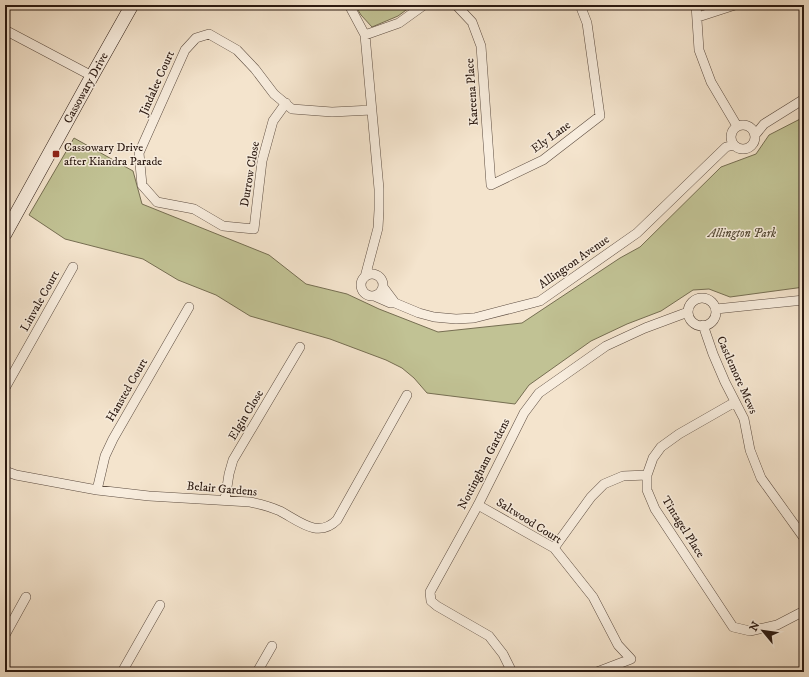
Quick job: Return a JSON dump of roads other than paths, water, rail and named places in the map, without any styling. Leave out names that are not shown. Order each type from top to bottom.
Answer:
[{"type":"street","name":"Cassowary Drive","points":[[5,234],[132,5]]},
{"type":"street","points":[[349,5],[365,35],[379,210],[378,228],[371,256],[361,283],[362,290],[367,295],[374,296],[381,292],[383,288],[380,278],[374,274],[369,274],[364,277]]},
{"type":"street","points":[[365,35],[399,23],[424,5]]},
{"type":"street","name":"Kareena Place","points":[[456,5],[472,22],[481,46],[491,185]]},
{"type":"street","name":"Ely Lane","points":[[491,185],[543,160],[600,116],[587,22],[580,5]]},
{"type":"street","points":[[696,5],[699,50],[711,82],[737,126]]},
{"type":"street","points":[[698,17],[736,5]]},
{"type":"street","points":[[5,30],[92,76]]},
{"type":"street","name":"Jindalee Court","points":[[254,229],[222,226],[194,209],[157,202],[142,185],[140,153],[185,50],[196,38],[209,34],[236,50],[255,68],[274,94],[292,109],[332,112],[372,110]]},
{"type":"street","points":[[754,135],[764,124],[804,99]]},
{"type":"street","name":"Durrow Close","points":[[254,229],[262,161],[273,121],[286,103]]},
{"type":"street","points":[[741,125],[750,127],[754,135],[753,143],[746,149],[734,146],[731,137],[733,129],[737,126],[741,125]]},
{"type":"street","name":"Allington Avenue","points":[[374,296],[419,313],[434,317],[456,319],[474,318],[540,300],[637,233],[726,148],[734,146]]},
{"type":"street","points":[[371,256],[374,274]]},
{"type":"street","name":"Linvale Court","points":[[5,388],[73,267]]},
{"type":"street","name":"Allington Avenue","points":[[383,288],[395,303]]},
{"type":"street","points":[[702,298],[710,300],[715,305],[716,309],[713,320],[704,326],[693,322],[688,312],[692,302],[702,298]]},
{"type":"street","points":[[716,309],[804,300]]},
{"type":"street","name":"Hansted Court","points":[[97,490],[106,456],[113,440],[189,307]]},
{"type":"street","name":"Nottingham Gardens","points":[[512,672],[503,654],[489,636],[431,601],[430,592],[478,504],[524,413],[539,393],[606,346],[645,328],[688,312]]},
{"type":"street","name":"Castlemore Mews","points":[[704,326],[713,354],[744,418],[750,450],[761,478],[804,538]]},
{"type":"street","name":"Elgin Close","points":[[225,500],[233,460],[300,347]]},
{"type":"street","name":"Belair Gardens","points":[[5,471],[97,490],[149,496],[225,500],[263,505],[280,511],[312,528],[319,529],[331,525],[337,520],[407,395]]},
{"type":"street","name":"Tintagel Place","points":[[735,402],[679,434],[661,447],[653,458],[647,475],[647,490],[655,509],[733,627],[750,631],[777,625],[804,611]]},
{"type":"street","points":[[554,548],[591,497],[604,484],[624,476],[647,475]]},
{"type":"street","name":"Saltwood Court","points":[[478,504],[554,548],[593,597],[618,645],[631,659],[597,672]]},
{"type":"street","points":[[5,635],[26,597]]},
{"type":"street","points":[[122,672],[160,605]]},
{"type":"street","points":[[257,672],[272,646]]},
{"type":"place","name":"Cassowary Drive after Kiandra Parade","points":[[56,154]]},
{"type":"park label","name":"Allington Park","points":[[742,233]]}]
